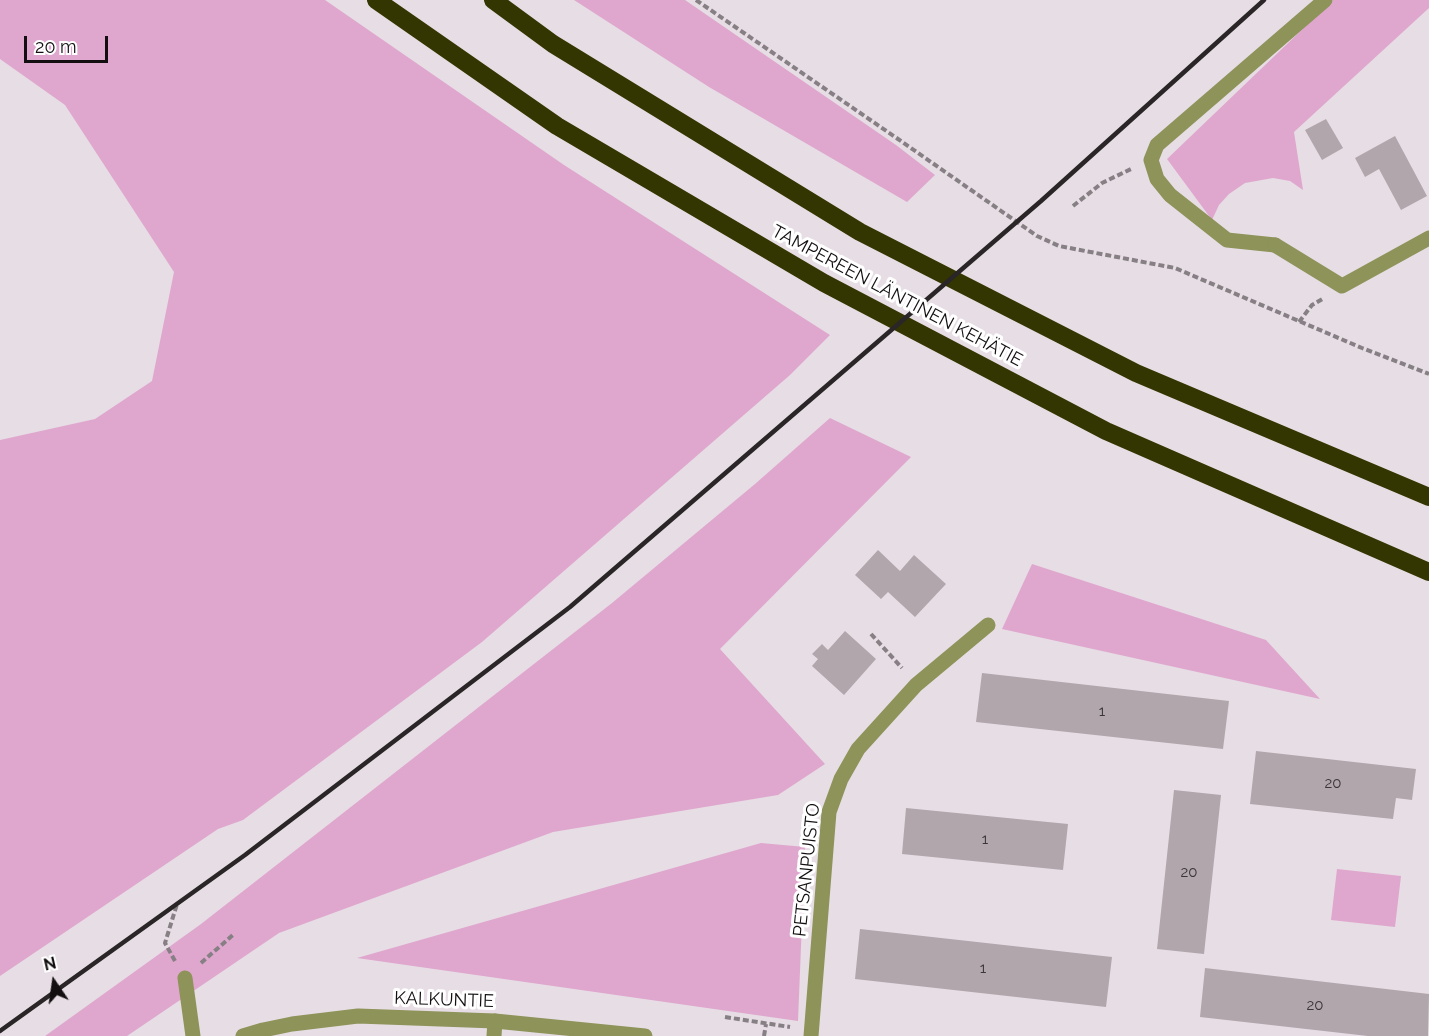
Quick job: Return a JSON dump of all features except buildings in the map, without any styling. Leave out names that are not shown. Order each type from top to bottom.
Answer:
[{"type":"highway","name":"TAMPEREEN LÄNTINEN KEHÄTIE","points":[[376,0],[557,126],[824,283],[1106,431],[1429,572]]},
{"type":"highway","points":[[493,0],[553,44],[860,232],[1136,373],[1429,497]]},
{"type":"street","points":[[1325,0],[1157,145],[1151,160],[1156,179],[1170,195],[1227,240],[1275,245],[1342,286],[1429,238]]},
{"type":"street","name":"PETSANPUISTO","points":[[811,1036],[830,812],[841,779],[858,749],[916,685],[988,625]]},
{"type":"street","points":[[185,978],[193,1036]]},
{"type":"street","name":"KALKUNTIE","points":[[243,1036],[292,1024],[358,1016],[495,1028],[645,1036]]},
{"type":"path","points":[[696,0],[1037,236],[1059,246],[1174,268],[1299,322],[1429,374]]},
{"type":"path","points":[[1073,206],[1102,183],[1151,160]]},
{"type":"path","points":[[1299,322],[1312,305],[1342,286]]},
{"type":"path","points":[[871,634],[916,685]]},
{"type":"path","points":[[165,944],[177,904]]},
{"type":"path","points":[[209,956],[234,934]]},
{"type":"path","points":[[725,1017],[766,1024],[764,1036]]},
{"type":"shaded area","points":[[0,0],[325,0],[564,165],[830,335],[790,375],[482,642],[243,820],[218,829],[0,976],[0,440],[95,419],[152,381],[174,272],[65,105],[0,59]]},
{"type":"shaded area","points":[[574,0],[685,0],[896,145],[935,175],[907,202],[709,87]]},
{"type":"shaded area","points":[[1333,0],[1429,0],[1429,8],[1294,132],[1303,190],[1290,181],[1273,178],[1245,183],[1229,194],[1219,205],[1212,220],[1167,159]]},
{"type":"shaded area","points":[[830,418],[911,457],[720,649],[825,764],[778,795],[553,832],[279,933],[127,1036],[45,1036],[201,924],[612,603]]},
{"type":"shaded area","points":[[1032,564],[1266,640],[1320,699],[1002,629]]},
{"type":"shaded area","points":[[761,843],[805,847],[798,1021],[357,958]]},
{"type":"shaded area","points":[[1337,869],[1401,876],[1395,927],[1331,920]]},
{"type":"railway","points":[[0,1031],[245,855],[570,607],[1041,201],[1264,0]]}]
